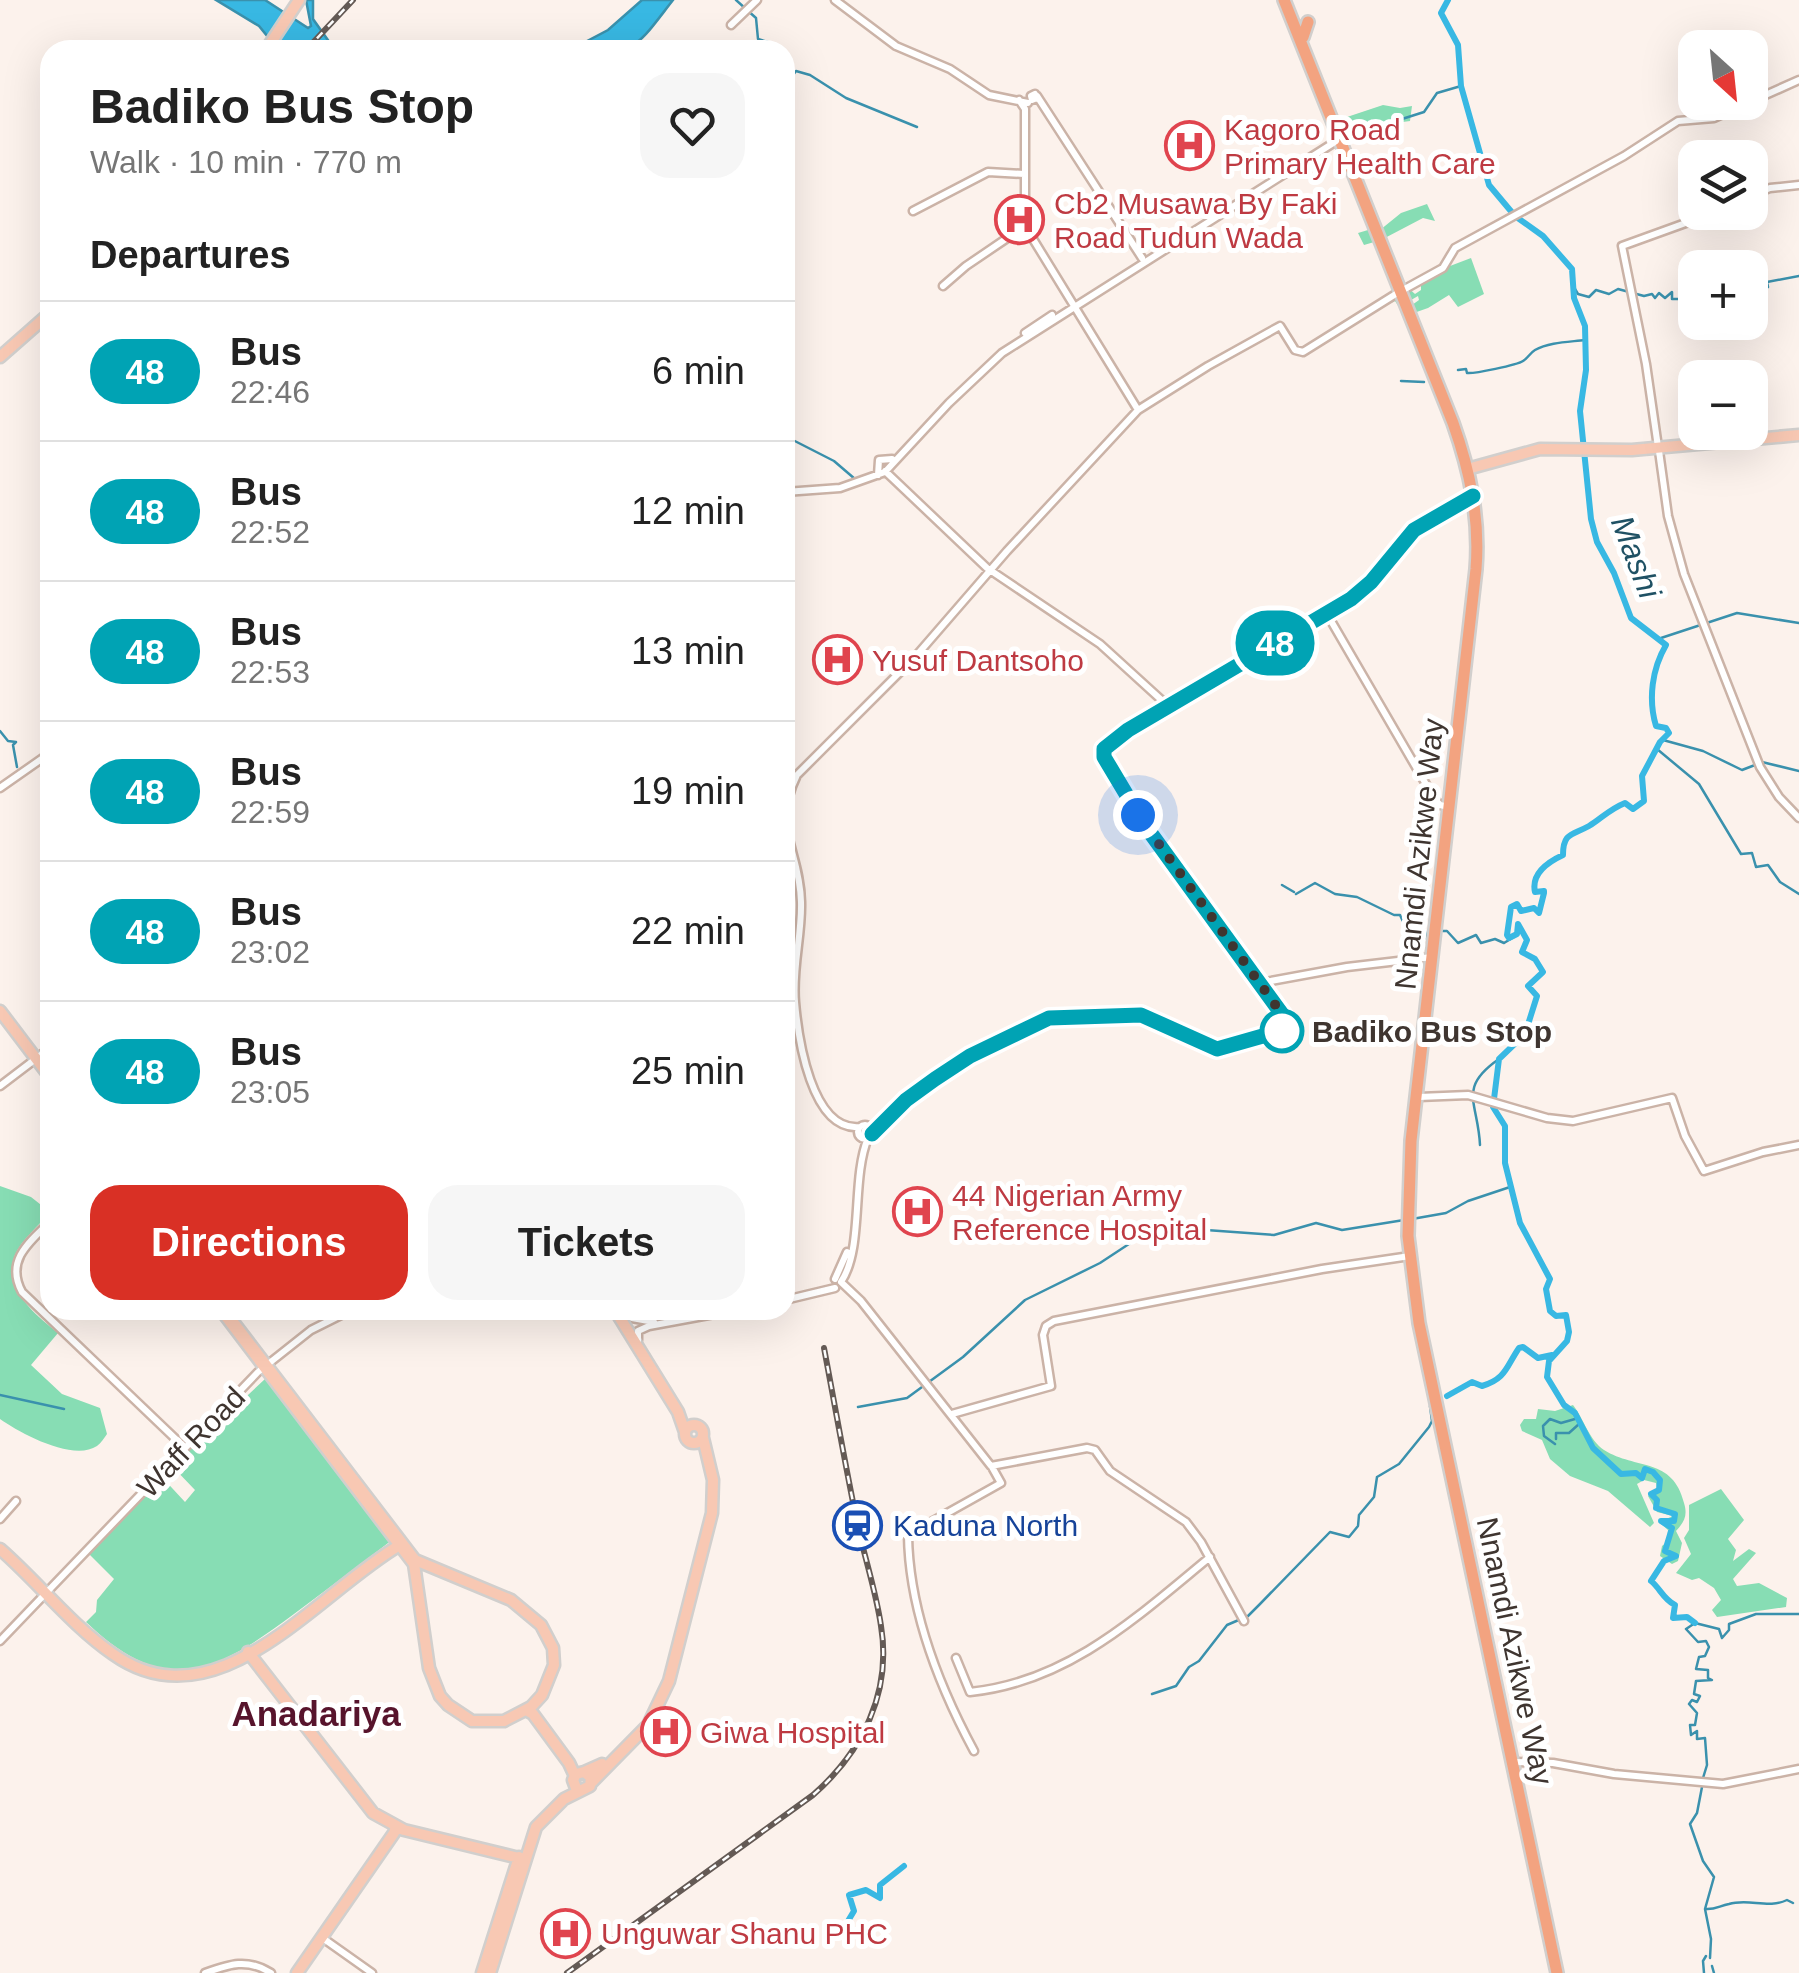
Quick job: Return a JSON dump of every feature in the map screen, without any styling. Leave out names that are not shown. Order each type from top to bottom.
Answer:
[{"type":"highway","name":"Nnamdi Azikwe Way","points":[[1286,0],[1340,137]]},
{"type":"highway","name":"Nnamdi Azikwe Way","points":[[1286,0],[1472,470],[1480,527],[1419,1097],[1411,1189],[1412,1256]]},
{"type":"highway","points":[[1302,37],[1308,22]]},
{"type":"highway","name":"Nnamdi Azikwe Way","points":[[1402,291],[1460,444],[1473,496],[1477,546],[1475,595],[1409,1168],[1412,1256],[1446,1437],[1559,1973]]},
{"type":"main road","points":[[274,40],[301,0]]},
{"type":"main road","points":[[0,359],[40,324]]},
{"type":"main road","points":[[1472,470],[1541,452],[1658,450],[1799,437]]},
{"type":"main road","points":[[0,1013],[40,1066]]},
{"type":"main road","points":[[230,1320],[264,1365],[398,1543],[419,1565],[510,1600],[542,1625],[553,1648],[554,1665],[551,1679],[530,1710],[492,1723],[472,1721],[448,1706],[434,1685],[429,1668],[419,1565],[264,1365]]},
{"type":"main road","points":[[482,1973],[520,1855],[535,1823],[567,1792],[578,1775],[598,1767],[628,1743],[651,1714],[665,1683],[709,1511],[704,1458],[624,1320]]},
{"type":"main road","points":[[625,1320],[682,1412],[703,1430],[693,1437]]},
{"type":"main road","points":[[490,1973],[532,1836],[552,1808],[588,1788],[646,1728],[670,1682],[712,1514],[712,1480],[693,1437]]},
{"type":"main road","points":[[0,1546],[108,1646],[146,1667],[170,1672],[200,1671],[252,1654],[398,1543]]},
{"type":"main road","points":[[252,1654],[368,1807],[400,1828],[520,1855]]},
{"type":"main road","points":[[252,1654],[375,1810],[405,1827],[520,1855]]},
{"type":"main road","points":[[530,1710],[578,1775],[592,1782]]},
{"type":"main road","points":[[578,1775],[574,1786],[581,1790]]},
{"type":"main road","points":[[299,1973],[400,1828]]},
{"type":"main road","points":[[299,1973],[373,1867]]},
{"type":"street","points":[[730,26],[757,0]]},
{"type":"street","points":[[834,0],[896,46],[950,69],[989,95],[1043,104],[1143,259]]},
{"type":"street","points":[[795,774],[1138,410],[1280,326],[1295,350],[1303,352],[1444,268],[1451,250],[1624,156],[1678,121],[1714,118],[1799,80]]},
{"type":"street","points":[[1028,101],[1025,226],[1138,410]]},
{"type":"street","points":[[795,491],[840,488],[887,470],[999,350],[1340,137]]},
{"type":"street","points":[[912,211],[988,172],[1024,174]]},
{"type":"street","points":[[1768,189],[1799,185]]},
{"type":"street","points":[[943,286],[1025,226]]},
{"type":"street","points":[[1678,226],[1622,246],[1676,544],[1760,768],[1799,818]]},
{"type":"street","points":[[887,470],[991,568],[1100,644],[1168,706]]},
{"type":"street","points":[[865,1133],[970,1056],[1049,1018],[1141,1015],[1217,1049],[1284,1030],[1286,1022],[1260,983],[1152,835],[1104,757],[1107,744],[1327,614],[1369,584],[1414,530],[1473,496]]},
{"type":"street","points":[[795,778],[916,656],[991,568]]},
{"type":"street","points":[[1327,614],[1434,798],[1449,807]]},
{"type":"street","points":[[0,788],[40,760]]},
{"type":"street","points":[[795,868],[801,892],[795,1001],[813,1089],[821,1105],[842,1123],[865,1133]]},
{"type":"street","points":[[795,886],[798,899],[795,950]]},
{"type":"street","points":[[1260,983],[1347,967],[1434,958]]},
{"type":"street","points":[[795,1015],[811,1090],[828,1116],[865,1133]]},
{"type":"street","points":[[0,1088],[40,1058]]},
{"type":"street","points":[[1419,1097],[1471,1095],[1547,1118],[1573,1121],[1673,1098],[1685,1136],[1704,1171],[1799,1145]]},
{"type":"street","points":[[837,1284],[850,1260],[865,1133]]},
{"type":"street","points":[[40,1237],[21,1261],[19,1278],[40,1307]]},
{"type":"street","points":[[952,1414],[1051,1386],[1043,1335],[1050,1323],[1335,1266],[1412,1256]]},
{"type":"street","points":[[795,1295],[837,1284],[849,1291],[952,1414],[1000,1482],[908,1535],[914,1595],[926,1640],[974,1751]]},
{"type":"street","points":[[53,1320],[83,1343],[183,1444]]},
{"type":"street","name":"Waff Road","points":[[0,1638],[183,1444],[264,1365],[323,1320]]},
{"type":"street","name":"Waff Road","points":[[264,1365],[331,1320]]},
{"type":"street","points":[[638,1340],[637,1333],[646,1327],[680,1320]]},
{"type":"street","points":[[991,1466],[1087,1448],[1095,1450],[1110,1471],[1186,1522],[1244,1619]]},
{"type":"street","points":[[0,1519],[16,1501]]},
{"type":"street","points":[[956,1658],[970,1692],[1032,1680],[1121,1630],[1210,1558]]},
{"type":"street","points":[[1514,1762],[1729,1783],[1799,1769]]},
{"type":"street","points":[[324,1939],[372,1973]]},
{"type":"street","points":[[205,1973],[243,1962],[271,1973]]},
{"type":"green space","points":[[1383,105],[1412,106],[1410,121],[1355,137],[1346,119],[1341,119]]},
{"type":"green space","points":[[1427,204],[1435,221],[1423,218],[1364,245],[1358,233],[1378,227],[1380,230],[1401,213]]},
{"type":"green space","points":[[1471,258],[1484,294],[1458,307],[1449,295],[1408,315],[1405,310],[1419,300],[1418,296],[1399,307],[1395,301],[1378,309],[1395,287],[1406,286],[1415,294],[1421,290],[1421,283],[1448,264]]},
{"type":"green space","points":[[0,1186],[40,1204],[40,1223],[15,1255],[13,1279],[23,1300],[58,1333],[31,1365],[62,1394],[100,1408],[107,1434],[97,1446],[75,1450],[47,1444],[0,1419]]},
{"type":"green space","points":[[265,1379],[392,1540],[266,1634],[215,1663],[166,1669],[141,1662],[86,1622],[114,1579],[89,1554],[160,1475],[185,1502],[195,1490],[172,1466]]},
{"type":"green space","points":[[1573,1405],[1594,1441],[1604,1450],[1662,1471],[1679,1488],[1686,1512],[1676,1531],[1682,1543],[1678,1561],[1672,1564],[1660,1556],[1668,1530],[1659,1522],[1673,1516],[1657,1512],[1648,1496],[1657,1489],[1656,1483],[1644,1480],[1637,1484],[1654,1523],[1650,1527],[1608,1491],[1570,1476],[1550,1459],[1542,1440],[1522,1431],[1524,1419],[1536,1419],[1538,1409],[1555,1411]]},
{"type":"green space","points":[[1721,1489],[1744,1520],[1728,1539],[1736,1550],[1733,1561],[1749,1549],[1756,1553],[1733,1579],[1737,1586],[1759,1583],[1787,1598],[1786,1607],[1717,1617],[1712,1610],[1721,1600],[1714,1588],[1699,1578],[1692,1580],[1676,1573],[1691,1554],[1684,1538],[1689,1530],[1689,1505]]},
{"type":"water","points":[[216,0],[265,0],[308,28],[311,26],[306,0],[313,0],[313,19],[328,40],[270,40],[259,26]]},
{"type":"water","points":[[642,0],[673,0],[640,40],[589,40],[608,30]]},
{"type":"waterway","points":[[736,0],[756,18],[761,40]]},
{"type":"waterway","name":"Mashi","points":[[1448,0],[1441,13],[1458,45],[1461,86],[1489,185],[1515,216],[1543,236],[1572,269],[1574,298],[1585,326],[1586,370],[1580,411],[1597,542],[1631,618],[1666,645],[1655,674],[1652,705],[1656,726],[1669,733],[1642,776],[1644,801],[1633,809],[1625,803],[1567,838],[1563,855],[1538,874],[1535,892],[1544,891],[1539,913],[1534,908],[1521,911],[1517,904],[1511,907],[1507,935],[1509,938],[1517,934],[1518,924],[1527,940],[1522,952],[1535,959],[1543,972],[1528,986],[1537,996],[1525,1034],[1499,1059],[1493,1107],[1505,1126],[1505,1163],[1520,1223],[1550,1279],[1546,1289],[1550,1311],[1556,1316],[1566,1315],[1567,1341],[1549,1361],[1547,1377],[1564,1405],[1575,1413],[1593,1448],[1621,1474],[1636,1473],[1642,1478],[1645,1469],[1660,1480],[1659,1490],[1651,1494],[1657,1500],[1656,1508],[1675,1514],[1674,1521],[1661,1521],[1672,1528],[1665,1551],[1676,1556],[1664,1561],[1651,1581],[1675,1605],[1673,1618],[1687,1617],[1695,1623]]},
{"type":"waterway","points":[[795,72],[810,75],[846,98],[917,127]]},
{"type":"waterway","points":[[1352,133],[1373,121],[1380,126],[1424,112],[1437,93],[1461,86]]},
{"type":"waterway","points":[[1768,282],[1799,276]]},
{"type":"waterway","points":[[1575,289],[1589,297],[1596,290],[1609,294],[1618,289],[1644,296],[1652,294],[1655,298],[1659,293],[1665,298],[1672,292],[1672,299],[1678,299]]},
{"type":"waterway","points":[[1458,370],[1471,373],[1504,367],[1523,361],[1546,345],[1585,340]]},
{"type":"waterway","points":[[1401,381],[1424,382]]},
{"type":"waterway","points":[[795,441],[834,461],[855,479]]},
{"type":"waterway","points":[[1661,638],[1737,613],[1799,623]]},
{"type":"waterway","points":[[0,731],[8,741],[16,742],[13,745],[17,767]]},
{"type":"waterway","points":[[1663,740],[1703,751],[1742,770],[1755,765]]},
{"type":"waterway","points":[[1657,749],[1699,784],[1741,854],[1752,853],[1756,867],[1768,865],[1780,882],[1799,894]]},
{"type":"waterway","points":[[1762,762],[1799,771]]},
{"type":"waterway","points":[[1296,894],[1315,883],[1335,894],[1357,897],[1400,915],[1411,939],[1426,938],[1428,931]]},
{"type":"waterway","points":[[1282,885],[1294,892]]},
{"type":"waterway","points":[[1443,931],[1458,943],[1476,935],[1481,943],[1495,939],[1504,943],[1514,937]]},
{"type":"waterway","points":[[1480,1145],[1474,1088],[1486,1069],[1499,1059]]},
{"type":"waterway","points":[[1412,1219],[1446,1213],[1510,1187]]},
{"type":"waterway","points":[[858,1407],[907,1398],[963,1357],[1025,1300],[1100,1263],[1138,1238],[1206,1230],[1274,1235],[1316,1223],[1342,1230],[1404,1220]]},
{"type":"waterway","points":[[1447,1396],[1472,1382],[1482,1386],[1496,1380],[1519,1348],[1538,1358],[1552,1355]]},
{"type":"waterway","points":[[0,1395],[64,1409]]},
{"type":"waterway","points":[[1152,1694],[1176,1686],[1227,1625],[1248,1616],[1330,1532],[1349,1537],[1358,1526],[1359,1515],[1374,1497],[1377,1477],[1399,1464],[1429,1427],[1430,1406]]},
{"type":"waterway","points":[[1555,1444],[1544,1436],[1543,1426],[1550,1419],[1561,1423],[1575,1419]]},
{"type":"waterway","points":[[1556,1439],[1556,1433],[1569,1433],[1579,1424]]},
{"type":"waterway","points":[[1703,1778],[1707,1765],[1705,1738],[1697,1739],[1697,1731],[1691,1735],[1690,1725],[1695,1725],[1697,1713],[1689,1704],[1692,1700],[1697,1702],[1700,1696],[1694,1694],[1696,1681],[1712,1680],[1708,1670],[1696,1669],[1699,1657],[1705,1656],[1709,1647],[1686,1629],[1695,1623],[1719,1629],[1722,1638],[1729,1624],[1756,1614],[1799,1614]]},
{"type":"waterway","points":[[1702,1787],[1697,1813],[1690,1824],[1703,1861],[1714,1877],[1705,1909],[1710,1958]]},
{"type":"waterway","points":[[828,1938],[839,1936],[854,1911],[849,1895],[866,1890],[880,1898],[880,1885],[904,1866]]},
{"type":"waterway","points":[[1705,1909],[1736,1902],[1793,1903]]},
{"type":"waterway","points":[[1704,1973],[1706,1956]]},
{"type":"waterway","points":[[1712,1966],[1714,1973]]},
{"type":"railway","points":[[315,40],[353,0]]},
{"type":"railway","points":[[567,1973],[813,1795],[846,1760],[870,1720],[882,1675],[881,1626],[824,1348]]},
{"type":"bus line","name":"48","points":[[872,1134],[906,1100],[970,1056],[1049,1018],[1148,1016],[1217,1049],[1284,1030],[1284,1017],[1144,824],[1104,757],[1104,749],[1128,730],[1227,670],[1341,606],[1371,582],[1414,530],[1473,496]]},
{"type":"place","name":"Kagoro Road Primary Health Care","points":[[1189,146]]},
{"type":"place","name":"Cb2 Musawa By Faki Road Tudun Wada","points":[[1019,220]]},
{"type":"place","name":"Yusuf Dantsoho","points":[[837,660]]},
{"type":"place","name":"Badiko Bus Stop","points":[[1282,1031]]},
{"type":"place","name":"44 Nigerian Army Reference Hospital","points":[[917,1212]]},
{"type":"place","name":"Kaduna North","points":[[858,1525]]},
{"type":"place","name":"Giwa Hospital","points":[[665,1732]]},
{"type":"place","name":"Unguwar Shanu PHC","points":[[566,1933]]},
{"type":"district","name":"Anadariya","points":[[316,1713]]},
{"type":"route","points":[[1138,815],[1284,1017],[1282,1031]]}]
